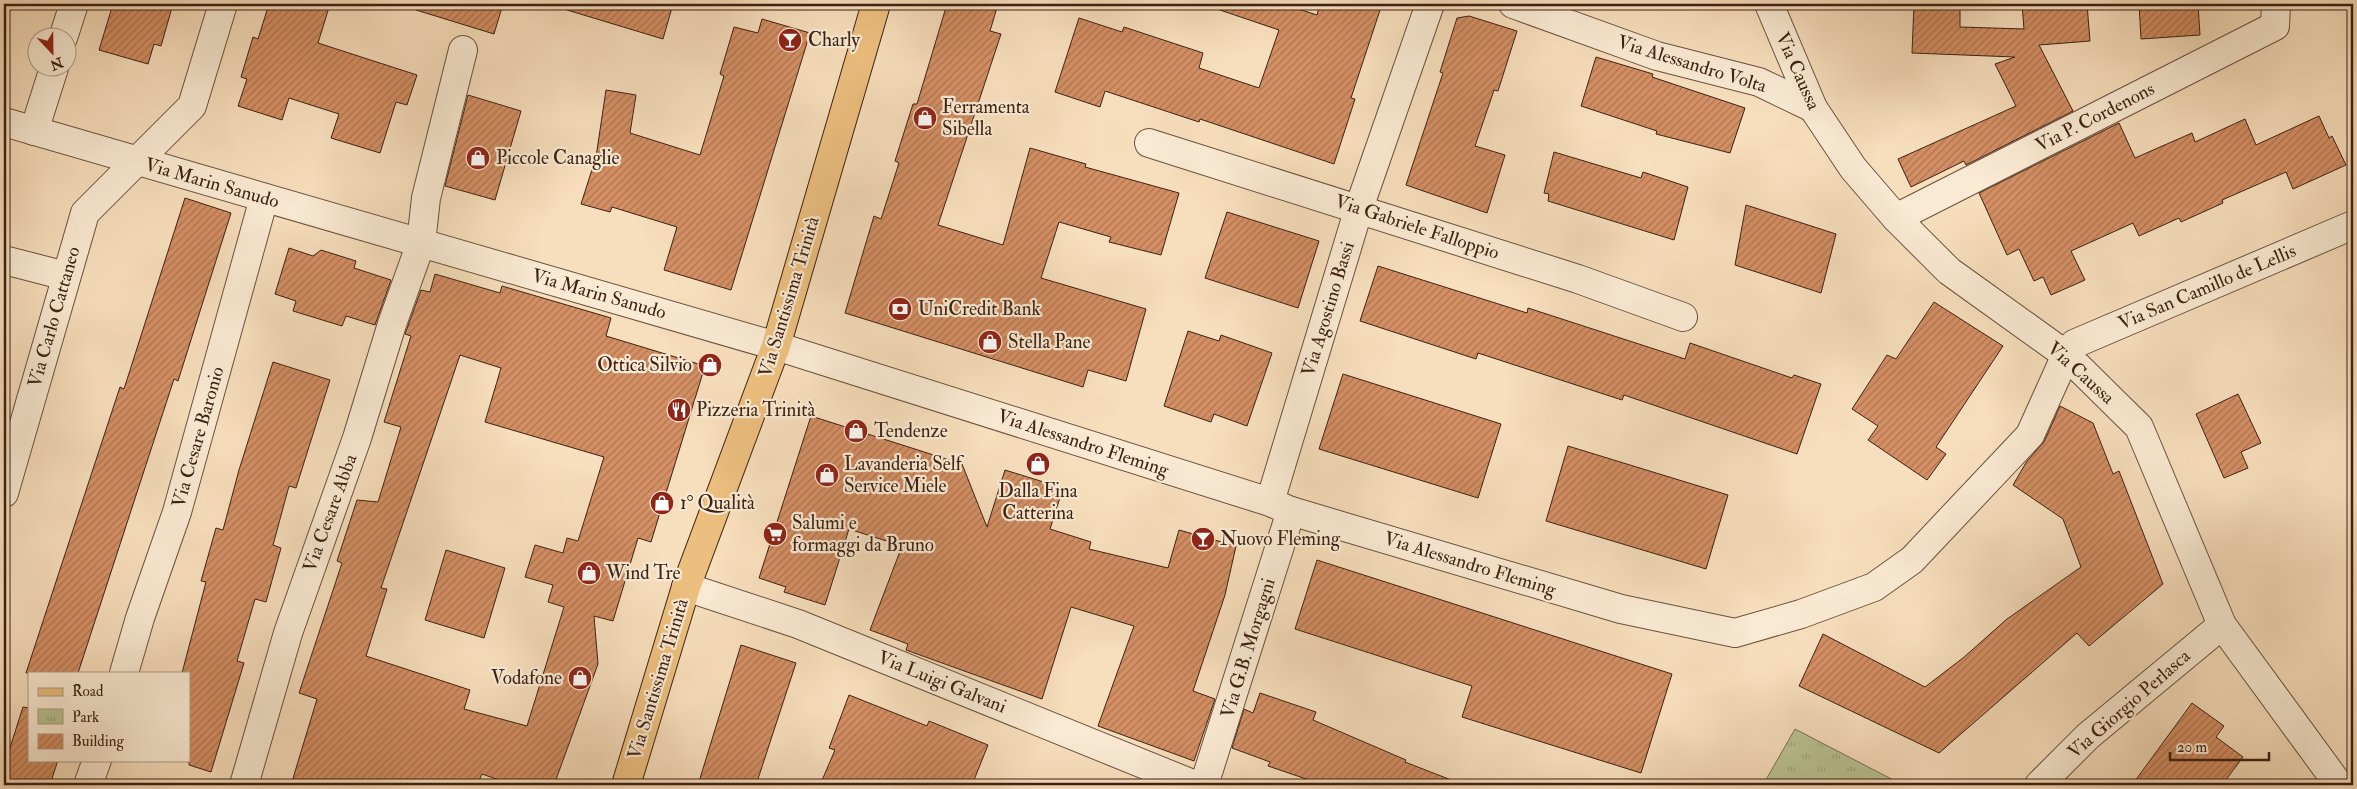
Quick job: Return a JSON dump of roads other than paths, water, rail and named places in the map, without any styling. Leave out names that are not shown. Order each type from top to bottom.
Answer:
[{"type":"main road","name":"Via Santissima Trinità","points":[[626,785],[686,587],[776,346],[876,4]]},
{"type":"street","points":[[67,28],[74,4]]},
{"type":"street","name":"Via Carlo Cattaneo","points":[[4,493],[85,213],[192,106],[223,4]]},
{"type":"street","name":"Via Agostino Bassi","points":[[1280,506],[1359,208],[1430,4]]},
{"type":"street","name":"Via Alessandro Volta","points":[[1513,4],[1657,56],[1759,82],[1813,108]]},
{"type":"street","name":"Via Caussa","points":[[1769,4],[1813,108],[1853,168],[1896,218],[1948,271],[2066,355],[2139,427],[2222,625],[2339,785]]},
{"type":"street","name":"Via P. Cordenons","points":[[1896,218],[2275,26],[2276,4]]},
{"type":"street","points":[[421,243],[426,198],[463,50]]},
{"type":"street","points":[[34,131],[51,78]]},
{"type":"street","name":"Via Marin Sanudo","points":[[4,122],[776,346]]},
{"type":"street","name":"Via Gabriele Falloppio","points":[[1149,143],[1359,208],[1578,280],[1683,318]]},
{"type":"street","name":"Via Cesare Baronio","points":[[124,672],[140,618],[177,512],[264,198]]},
{"type":"street","name":"Via San Camillo de Lellis","points":[[2066,355],[2074,344],[2353,225]]},
{"type":"street","name":"Via Cesare Abba","points":[[244,785],[288,633],[357,438],[392,324],[421,243]]},
{"type":"street","points":[[4,260],[66,276]]},
{"type":"street","name":"Via Alessandro Fleming","points":[[776,346],[1280,506],[1621,609],[1735,633],[1801,614],[1874,586],[1912,560],[2030,434],[2066,355]]},
{"type":"street","name":"Via G.B. Morgagni","points":[[1204,785],[1280,506]]},
{"type":"street","name":"Via Luigi Galvani","points":[[686,587],[798,624],[1195,785]]},
{"type":"street","name":"Via Giorgio Perlasca","points":[[2039,785],[2088,736],[2222,625]]},
{"type":"street","points":[[88,785],[95,762]]},
{"type":"place","name":"Charly","points":[[790,40]]},
{"type":"place","name":"Ferramenta Sibella","points":[[925,118]]},
{"type":"place","name":"Piccole Canaglie","points":[[478,158]]},
{"type":"place","name":"UniCredit Bank","points":[[900,309]]},
{"type":"place","name":"Stella Pane","points":[[990,342]]},
{"type":"place","name":"Ottica Silvio","points":[[710,365]]},
{"type":"place","name":"Pizzeria Trinità","points":[[679,410]]},
{"type":"place","name":"Tendenze","points":[[856,431]]},
{"type":"place","name":"Dalla Fina Catterina","points":[[1038,464]]},
{"type":"place","name":"Lavanderia Self Service Miele","points":[[827,475]]},
{"type":"place","name":"1° Qualità","points":[[662,503]]},
{"type":"place","name":"Salumi e formaggi da Bruno","points":[[775,534]]},
{"type":"place","name":"Nuovo Fleming","points":[[1203,539]]},
{"type":"place","name":"Wind Tre","points":[[589,573]]},
{"type":"place","name":"Vodafone","points":[[580,678]]}]
